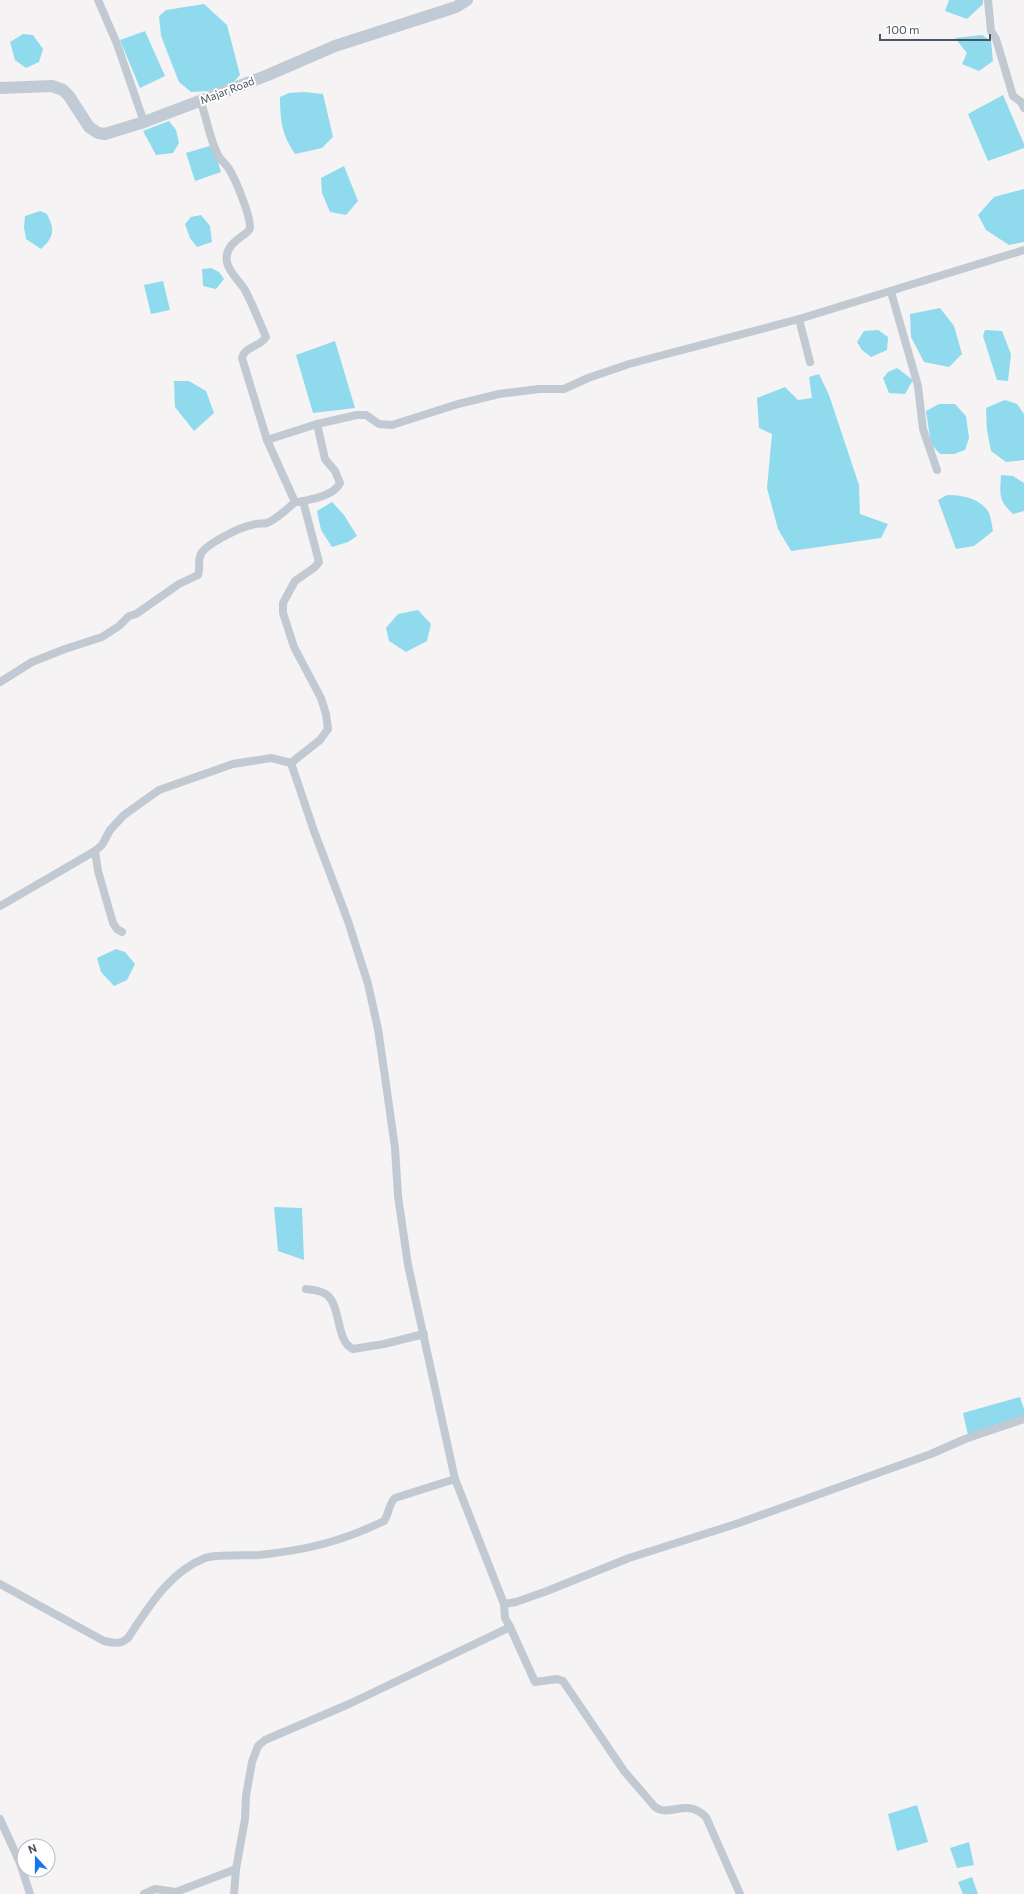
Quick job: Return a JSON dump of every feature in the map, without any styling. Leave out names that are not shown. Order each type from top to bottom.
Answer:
[{"type":"main road","name":"Majar Road","points":[[0,88],[52,86],[63,90],[70,96],[89,127],[98,133],[105,134],[144,122],[268,74],[334,46],[456,7],[468,0]]},
{"type":"street","points":[[98,0],[117,44],[144,122]]},
{"type":"street","points":[[988,0],[991,31],[996,39],[1013,96],[1021,102],[1024,108]]},
{"type":"street","points":[[200,100],[213,143],[219,156],[232,174],[251,227],[249,231],[234,241],[227,253],[227,263],[252,304],[266,337],[264,341],[248,349],[243,354],[242,358],[267,440],[299,502],[319,562],[315,567],[295,581],[283,604],[283,613],[294,647],[321,698],[326,714],[328,729],[320,740],[291,763]]},
{"type":"street","points":[[267,440],[317,424],[357,415],[366,415],[378,424],[392,425],[452,406],[499,394],[538,389],[564,389],[588,378],[629,364],[799,320],[1024,250]]},
{"type":"street","points":[[891,292],[918,386],[923,429],[936,470]]},
{"type":"street","points":[[799,320],[810,362]]},
{"type":"street","points":[[0,682],[32,662],[64,649],[102,637],[119,626],[129,616],[136,614],[180,584],[198,575],[200,570],[199,560],[201,553],[218,540],[237,530],[272,520],[299,502],[334,490],[340,483],[335,471],[325,459],[317,424]]},
{"type":"street","points":[[0,906],[95,851],[102,845],[110,830],[124,815],[159,790],[233,764],[271,758],[291,763]]},
{"type":"street","points":[[291,763],[348,921],[368,984],[378,1029],[385,1077],[395,1148],[398,1196],[408,1265],[455,1479],[504,1604],[505,1618],[535,1682],[557,1678],[563,1681],[624,1771],[654,1808],[661,1810],[692,1807],[700,1811],[706,1817],[740,1894]]},
{"type":"street","points":[[95,851],[98,871],[114,923],[117,929],[122,932]]},
{"type":"street","points":[[306,1288],[321,1292],[330,1298],[346,1344],[353,1349],[384,1344],[424,1334]]},
{"type":"street","points":[[504,1604],[516,1602],[547,1591],[629,1558],[736,1524],[931,1454],[965,1439],[1024,1419]]},
{"type":"street","points":[[0,1584],[104,1641],[116,1644],[123,1642],[128,1638],[151,1604],[169,1582],[187,1568],[206,1558],[287,1552],[340,1540],[384,1521],[388,1516],[395,1498],[455,1479]]},
{"type":"street","points":[[234,1894],[236,1869],[245,1819],[246,1796],[252,1762],[261,1743],[349,1704],[510,1627]]},
{"type":"street","points":[[0,1819],[20,1863],[30,1894]]},
{"type":"street","points":[[144,1894],[156,1889],[176,1892],[236,1869]]},
{"type":"water","points":[[949,0],[983,0],[983,4],[967,19],[945,11]]},
{"type":"water","points":[[204,4],[227,25],[240,75],[230,86],[208,91],[191,92],[179,82],[161,36],[159,16],[166,10]]},
{"type":"water","points":[[145,31],[165,76],[140,88],[120,40]]},
{"type":"water","points":[[23,34],[33,35],[43,49],[39,62],[26,68],[15,60],[10,42]]},
{"type":"water","points":[[982,35],[991,41],[993,61],[979,71],[962,64],[967,53],[955,38]]},
{"type":"water","points":[[304,92],[323,94],[333,137],[322,148],[295,154],[287,140],[283,127],[280,97],[289,93]]},
{"type":"water","points":[[1003,95],[1024,144],[1024,148],[988,161],[968,114]]},
{"type":"water","points":[[169,121],[176,130],[179,143],[173,153],[156,155],[143,131]]},
{"type":"water","points":[[213,145],[221,172],[195,181],[186,153]]},
{"type":"water","points":[[344,166],[358,201],[346,215],[330,212],[322,193],[321,178]]},
{"type":"water","points":[[1024,189],[1024,242],[1009,245],[986,230],[978,215],[994,197]]},
{"type":"water","points":[[40,211],[47,214],[52,229],[49,241],[41,249],[26,239],[24,227],[25,216]]},
{"type":"water","points":[[201,215],[210,226],[212,242],[197,247],[190,238],[185,224],[191,217]]},
{"type":"water","points":[[211,268],[219,272],[224,279],[216,289],[203,286],[202,269]]},
{"type":"water","points":[[163,281],[170,310],[151,314],[144,285]]},
{"type":"water","points":[[940,308],[954,326],[962,354],[949,367],[924,362],[911,337],[910,314]]},
{"type":"water","points":[[878,330],[888,337],[887,350],[871,357],[862,350],[857,342],[864,331]]},
{"type":"water","points":[[985,330],[1002,331],[1011,354],[1008,381],[997,380],[983,336]]},
{"type":"water","points":[[335,341],[355,408],[313,413],[296,355]]},
{"type":"water","points":[[897,368],[913,380],[905,394],[889,393],[883,378],[888,372]]},
{"type":"water","points":[[819,374],[829,395],[859,485],[860,514],[888,524],[881,538],[791,551],[778,529],[767,488],[772,434],[759,428],[757,398],[785,387],[798,400],[812,398],[809,377]]},
{"type":"water","points":[[174,381],[189,381],[206,391],[214,413],[194,431],[175,407]]},
{"type":"water","points":[[1005,400],[1017,404],[1024,414],[1024,460],[1006,462],[991,451],[987,430],[986,408]]},
{"type":"water","points":[[939,404],[955,404],[966,416],[969,438],[965,450],[954,454],[940,454],[931,444],[926,411]]},
{"type":"water","points":[[1001,475],[1013,476],[1024,483],[1024,511],[1013,514],[1002,501],[1000,492]]},
{"type":"water","points":[[947,495],[970,498],[981,504],[989,513],[993,531],[974,546],[956,549],[938,500]]},
{"type":"water","points":[[332,502],[344,515],[357,536],[348,542],[332,547],[321,530],[317,511]]},
{"type":"water","points":[[418,610],[431,624],[427,641],[406,652],[389,641],[386,628],[398,614]]},
{"type":"water","points":[[116,949],[125,952],[135,964],[127,980],[114,986],[101,972],[97,958]]},
{"type":"water","points":[[274,1207],[302,1208],[304,1260],[278,1251]]},
{"type":"water","points":[[1020,1397],[1024,1409],[1024,1418],[968,1435],[963,1413]]},
{"type":"water","points":[[917,1805],[928,1842],[897,1851],[888,1814]]},
{"type":"water","points":[[969,1842],[974,1865],[957,1868],[950,1848]]},
{"type":"water","points":[[972,1877],[978,1894],[963,1894],[958,1882]]}]
